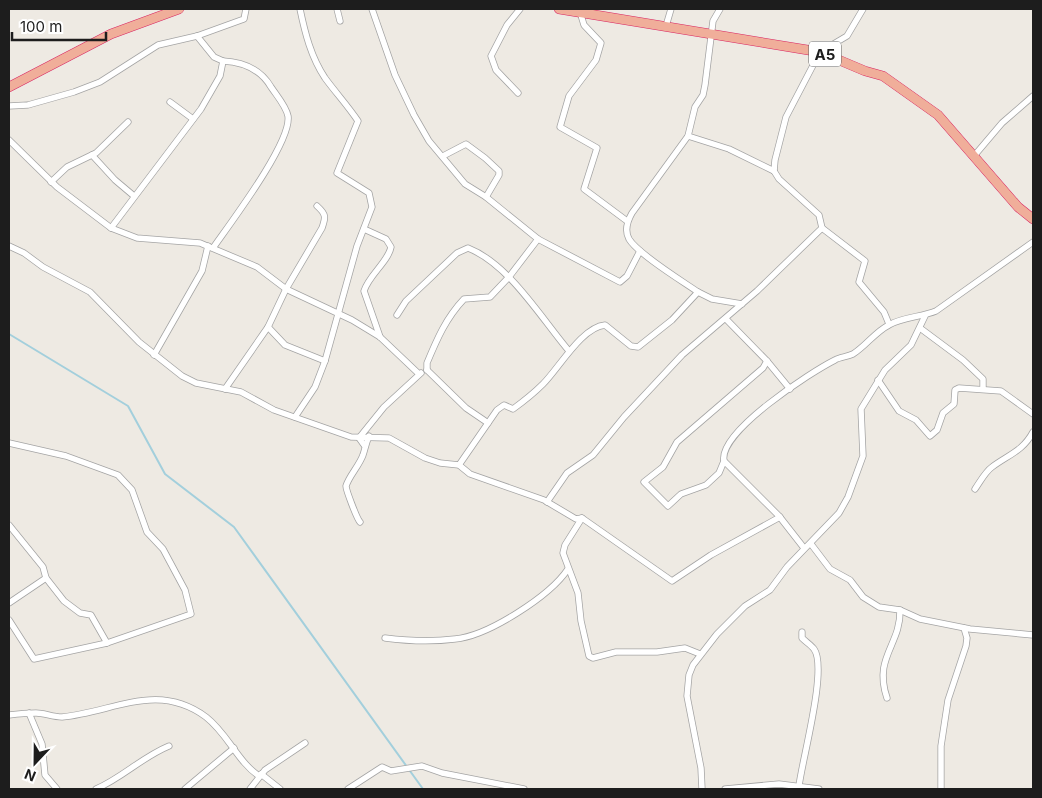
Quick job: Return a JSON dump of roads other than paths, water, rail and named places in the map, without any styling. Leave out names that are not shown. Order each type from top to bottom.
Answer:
[{"type":"highway","points":[[9,87],[111,34],[163,11],[179,9]]},
{"type":"highway","name":"A5","points":[[559,9],[820,52],[865,71],[883,76],[938,115],[1018,207],[1033,219]]},
{"type":"street","points":[[9,106],[28,105],[74,92],[119,71],[151,48],[197,36],[244,19],[246,9]]},
{"type":"street","points":[[295,417],[315,387],[325,361],[372,207],[369,193],[338,175],[337,171],[358,121],[325,77],[317,62],[307,40],[300,9]]},
{"type":"street","points":[[337,9],[340,21]]},
{"type":"street","points":[[372,9],[395,75],[414,115],[429,141],[465,184],[486,197],[538,239],[620,282],[627,276],[640,251]]},
{"type":"street","points":[[518,93],[496,70],[491,61],[491,56],[507,25],[520,9]]},
{"type":"street","points":[[666,26],[671,9]]},
{"type":"street","points":[[720,9],[713,21],[705,85],[695,107],[688,136],[627,221],[628,238],[640,251],[698,292],[712,299],[742,304]]},
{"type":"street","points":[[863,9],[847,36],[820,52],[786,117],[774,170],[778,179],[819,215],[822,228],[865,261],[859,282],[884,312],[889,324]]},
{"type":"street","points":[[580,12],[584,25],[601,43],[596,60],[569,96],[560,127],[597,148],[584,188],[627,221]]},
{"type":"street","points":[[154,354],[189,297],[202,271],[210,247],[273,158],[286,128],[288,118],[266,78],[236,62],[223,61],[214,56],[197,36]]},
{"type":"street","points":[[111,228],[192,120],[220,76],[223,61]]},
{"type":"street","points":[[974,156],[1002,123],[1033,96]]},
{"type":"street","points":[[170,102],[192,120]]},
{"type":"street","points":[[51,182],[67,167],[92,155],[128,122]]},
{"type":"street","points":[[688,136],[729,149],[774,170]]},
{"type":"street","points":[[9,140],[51,182],[111,228],[137,238],[186,241],[210,247],[257,267],[286,289],[380,337],[419,374]]},
{"type":"street","points":[[443,156],[466,144],[485,158],[498,171],[499,175],[486,197]]},
{"type":"street","points":[[92,155],[115,180],[134,196]]},
{"type":"street","points":[[225,389],[268,327],[286,289],[324,222],[324,213],[317,206]]},
{"type":"street","points":[[548,502],[567,473],[593,455],[653,384],[682,354],[726,319],[822,228]]},
{"type":"street","points":[[364,229],[386,239],[391,247],[390,253],[375,270],[364,291],[380,337]]},
{"type":"street","points":[[488,423],[466,408],[427,370],[427,363],[454,309],[464,299],[490,297],[509,277],[538,239]]},
{"type":"street","points":[[767,361],[763,368],[677,442],[663,467],[644,482],[668,506],[681,494],[706,485],[719,473],[724,461],[725,450],[730,441],[758,412],[837,359],[859,350],[889,324],[925,316],[936,310],[982,280],[1033,242]]},
{"type":"street","points":[[9,246],[90,292],[154,354],[182,376],[196,383],[241,392],[274,410],[359,438],[369,436],[389,438],[425,458],[440,463],[459,465],[470,474],[548,502],[576,519],[582,518],[672,581],[711,555],[780,517]]},
{"type":"street","points":[[397,315],[406,302],[464,249],[476,251],[509,277],[569,351]]},
{"type":"street","points":[[459,465],[488,423],[504,405],[513,409],[534,393],[569,351],[593,330],[605,325],[631,346],[638,348],[672,320],[698,292]]},
{"type":"street","points":[[702,789],[701,768],[687,696],[689,675],[700,654],[733,617],[770,590],[804,548],[811,544],[834,520],[848,497],[863,456],[861,409],[878,380],[891,363],[907,350],[925,316]]},
{"type":"street","points":[[726,319],[767,361],[790,389]]},
{"type":"street","points":[[268,327],[285,345],[325,361]]},
{"type":"street","points":[[920,328],[963,360],[984,379],[983,388]]},
{"type":"street","points":[[359,438],[384,407],[419,374],[427,370]]},
{"type":"street","points":[[878,380],[899,411],[916,420],[930,436],[937,430],[943,414],[954,404],[955,390],[983,388],[1007,393],[1018,404],[1033,414]]},
{"type":"street","points":[[975,489],[990,468],[1028,443],[1033,432]]},
{"type":"street","points":[[360,522],[355,514],[354,504],[346,490],[364,453],[364,446],[369,436]]},
{"type":"street","points":[[359,438],[364,446]]},
{"type":"street","points":[[9,443],[66,456],[118,475],[132,490],[147,532],[163,548],[185,590],[192,614],[107,643],[34,659],[9,620]]},
{"type":"street","points":[[724,461],[780,517],[804,548]]},
{"type":"street","points":[[582,518],[563,549],[568,569],[578,593],[581,621],[588,652],[592,658],[616,652],[657,652],[685,648],[700,654]]},
{"type":"street","points":[[9,525],[16,537],[43,568],[46,578],[64,601],[80,613],[91,615],[107,643]]},
{"type":"street","points":[[811,544],[830,569],[850,580],[870,602],[879,607],[900,610],[920,619],[964,628],[1033,635]]},
{"type":"street","points":[[386,638],[406,640],[464,638],[531,605],[562,578],[568,569]]},
{"type":"street","points":[[9,603],[46,578]]},
{"type":"street","points":[[887,698],[882,685],[884,660],[900,620],[900,610]]},
{"type":"street","points":[[941,789],[944,722],[948,700],[966,646],[967,638],[964,628]]},
{"type":"street","points":[[799,786],[801,764],[810,731],[818,661],[814,649],[802,638],[802,632]]},
{"type":"street","points":[[9,715],[29,713],[62,717],[128,702],[171,699],[206,717],[220,730],[246,768],[280,789]]},
{"type":"street","points":[[29,713],[42,744],[45,775],[57,789]]},
{"type":"street","points":[[250,789],[260,775],[305,742]]},
{"type":"street","points":[[96,789],[119,778],[157,751],[169,746]]},
{"type":"street","points":[[185,789],[234,748]]},
{"type":"street","points":[[348,789],[382,766],[391,771],[422,766],[442,774],[524,789]]},
{"type":"street","points":[[724,789],[779,784],[819,789]]},
{"type":"waterway","points":[[9,334],[128,406],[165,474],[234,527],[423,789]]}]
